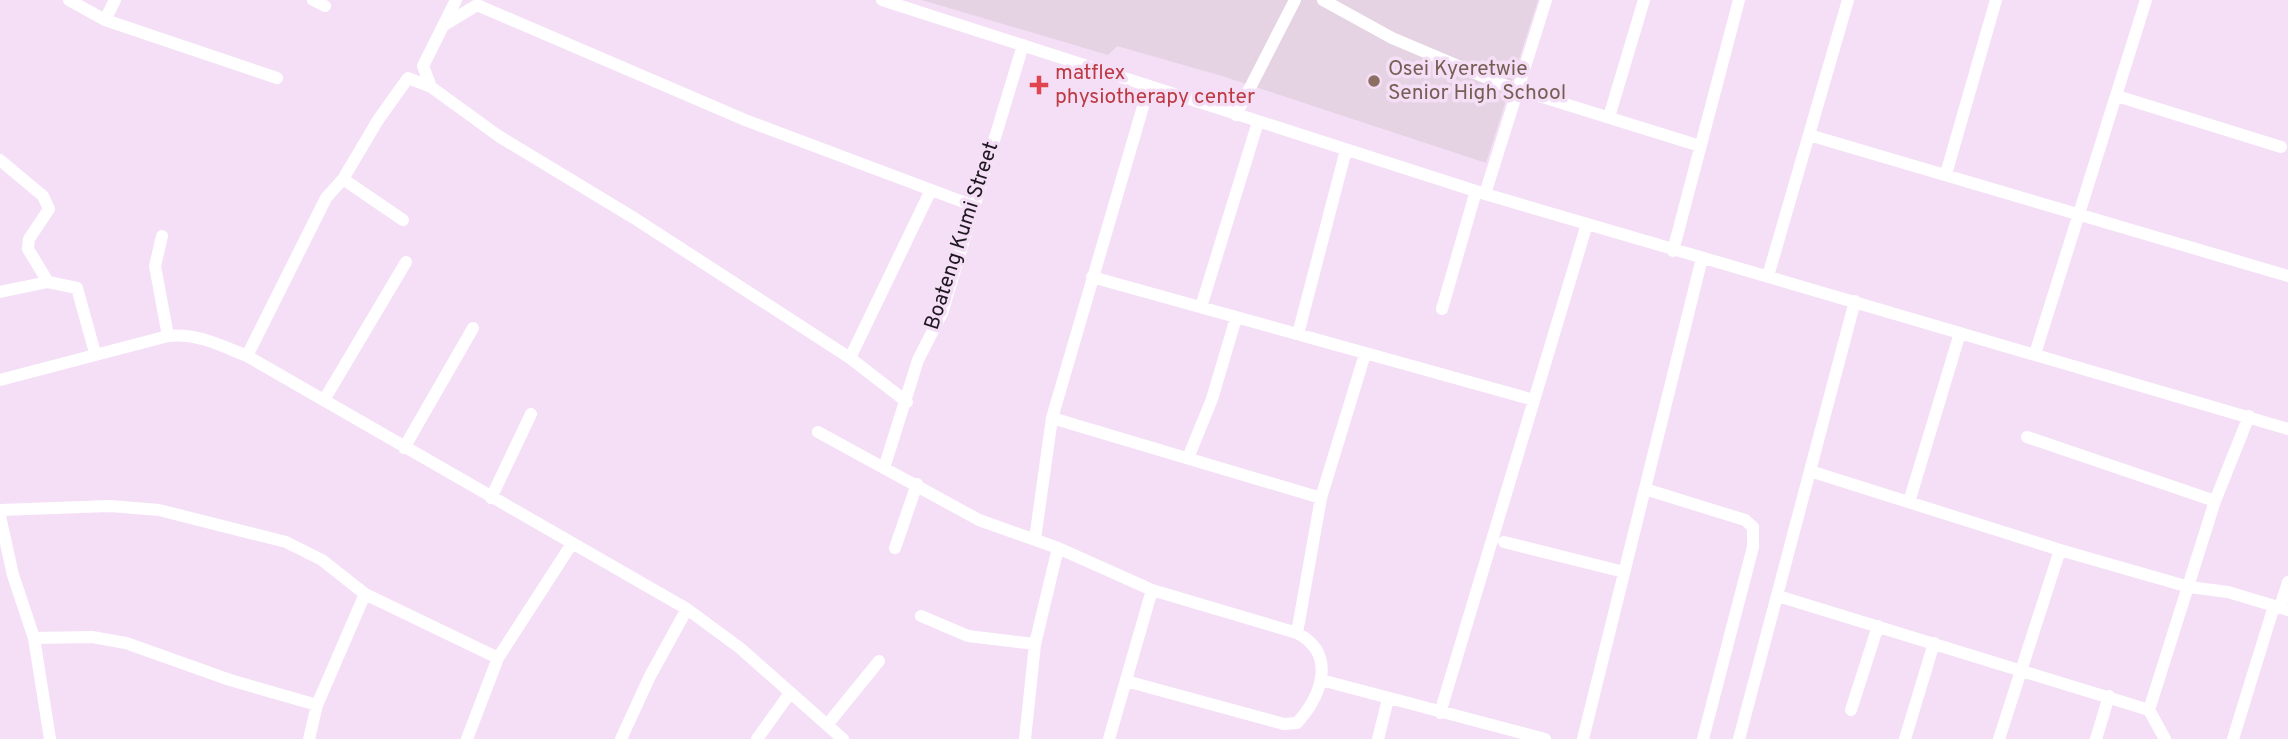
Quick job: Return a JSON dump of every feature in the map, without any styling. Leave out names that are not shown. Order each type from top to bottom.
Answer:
[{"type":"street","points":[[69,0],[105,20],[277,78]]},
{"type":"street","points":[[105,20],[115,0]]},
{"type":"street","points":[[431,87],[423,66],[456,0]]},
{"type":"street","points":[[882,0],[1346,150],[1673,251],[1768,276],[2288,429]]},
{"type":"street","points":[[1236,115],[1295,0]]},
{"type":"street","points":[[1323,0],[1425,53],[1501,84],[1700,146]]},
{"type":"street","points":[[1442,309],[1480,192],[1519,88],[1546,0]]},
{"type":"street","points":[[1609,117],[1644,0]]},
{"type":"street","points":[[1673,251],[1739,0]]},
{"type":"street","points":[[1768,276],[1848,0]]},
{"type":"street","points":[[1946,174],[1996,0]]},
{"type":"street","points":[[2035,354],[2146,0]]},
{"type":"street","points":[[444,24],[477,2],[745,120],[930,192],[974,206]]},
{"type":"street","name":"Boateng Kumi Street","points":[[885,466],[918,360],[942,313],[1023,45]]},
{"type":"street","points":[[247,356],[326,198],[343,179],[408,78],[431,87],[500,137],[634,218],[850,358],[907,402]]},
{"type":"street","points":[[1035,539],[1052,418],[1149,86]]},
{"type":"street","points":[[2117,96],[2281,147]]},
{"type":"street","points":[[1201,307],[1258,122]]},
{"type":"street","points":[[1809,135],[2288,276]]},
{"type":"street","points":[[1298,334],[1346,150]]},
{"type":"street","points":[[0,160],[43,197],[48,209],[29,239],[28,249],[48,282]]},
{"type":"street","points":[[343,179],[404,220]]},
{"type":"street","points":[[850,358],[930,192]]},
{"type":"street","points":[[1440,713],[1587,224]]},
{"type":"street","points":[[162,236],[155,266],[168,336]]},
{"type":"street","points":[[1583,739],[1702,258]]},
{"type":"street","points":[[324,400],[406,262]]},
{"type":"street","points":[[1092,277],[1534,400]]},
{"type":"street","points":[[0,292],[48,282],[77,288],[95,353]]},
{"type":"street","points":[[1739,739],[1855,302]]},
{"type":"street","points":[[1188,458],[1212,399],[1236,318]]},
{"type":"street","points":[[404,447],[473,328]]},
{"type":"street","points":[[1909,502],[1960,333]]},
{"type":"street","points":[[0,380],[95,353],[186,334],[247,356],[571,545],[687,609],[740,648],[843,739]]},
{"type":"street","points":[[1297,633],[1321,498],[1365,355]]},
{"type":"street","points":[[491,498],[531,414]]},
{"type":"street","points":[[2149,710],[2215,501],[2249,416]]},
{"type":"street","points":[[1052,418],[1321,498]]},
{"type":"street","points":[[818,432],[885,466],[979,520],[1058,548],[1152,590],[1297,633],[1311,640],[1322,656],[1321,680],[1309,709],[1297,723],[1284,724],[1126,681]]},
{"type":"street","points":[[2027,438],[2215,501]]},
{"type":"street","points":[[1810,471],[2060,550],[2189,587],[2228,592],[2281,607]]},
{"type":"street","points":[[895,548],[917,484]]},
{"type":"street","points":[[1645,489],[1745,520],[1753,527],[1753,547],[1703,739]]},
{"type":"street","points":[[0,510],[110,506],[159,510],[286,542],[322,561],[365,594],[498,658]]},
{"type":"street","points":[[0,516],[13,575],[34,638],[50,739]]},
{"type":"street","points":[[1504,542],[1624,572]]},
{"type":"street","points":[[467,739],[498,658],[571,545]]},
{"type":"street","points":[[1025,739],[1035,644],[1058,548]]},
{"type":"street","points":[[1999,739],[2060,550]]},
{"type":"street","points":[[2233,739],[2288,582]]},
{"type":"street","points":[[1109,739],[1152,590]]},
{"type":"street","points":[[309,739],[317,705],[365,594]]},
{"type":"street","points":[[1777,596],[2149,710],[2165,739]]},
{"type":"street","points":[[621,739],[650,676],[687,609]]},
{"type":"street","points":[[921,616],[968,636],[1035,644]]},
{"type":"street","points":[[1852,710],[1878,626]]},
{"type":"street","points":[[34,638],[92,638],[126,643],[230,680],[317,705]]},
{"type":"street","points":[[1905,739],[1934,643]]},
{"type":"street","points":[[827,724],[879,661]]},
{"type":"street","points":[[1321,680],[1545,739]]},
{"type":"street","points":[[757,739],[790,693]]},
{"type":"street","points":[[2096,739],[2109,696]]},
{"type":"street","points":[[1378,739],[1388,699]]},
{"type":"shaded area","name":"Osei Kyeretwie Senior High School","points":[[922,0],[1538,0],[1486,163],[1222,76],[1117,46],[1108,55]]},
{"type":"place","name":"Osei Kyeretwie Senior High School","points":[[1374,81]]},
{"type":"place","name":"matflex physiotherapy center","points":[[1039,85]]}]
